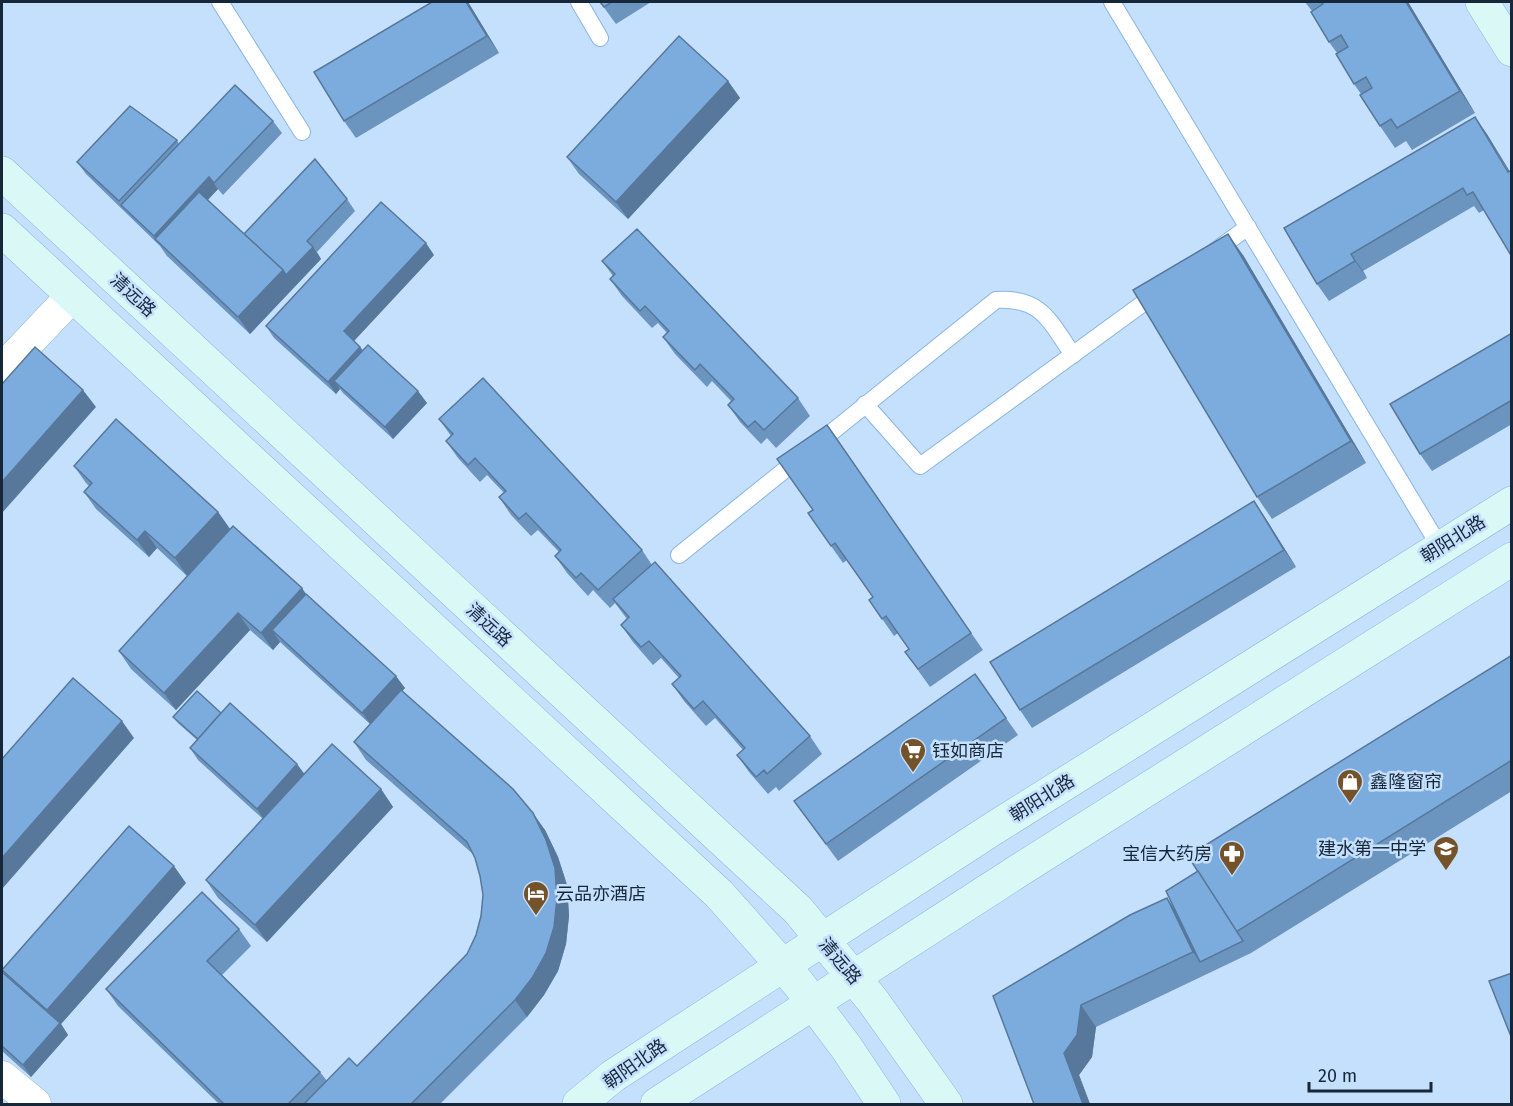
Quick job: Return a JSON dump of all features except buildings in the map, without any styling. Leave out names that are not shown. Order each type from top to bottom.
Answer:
[{"type":"main road","points":[[1482,2],[1512,51]]},
{"type":"main road","name":"清远路","points":[[2,173],[798,910],[873,1001],[946,1104]]},
{"type":"main road","points":[[2,230],[719,894],[813,1003],[884,1104]]},
{"type":"main road","name":"朝阳北路","points":[[579,1104],[613,1076],[991,830],[1512,503]]},
{"type":"main road","points":[[657,1104],[1048,852],[1512,560]]},
{"type":"street","points":[[2,370],[72,296]]},
{"type":"street","points":[[2,1077],[35,1104]]},
{"type":"lane","points":[[219,2],[302,132]]},
{"type":"lane","points":[[579,2],[600,38]]},
{"type":"lane","points":[[1112,2],[1440,547]]},
{"type":"lane","points":[[1201,261],[1248,227]]},
{"type":"lane","points":[[865,404],[920,466],[1172,281]]},
{"type":"lane","points":[[679,555],[996,300],[1017,300],[1031,304],[1043,312],[1073,355]]},
{"type":"place","name":"钰如商店","points":[[913,774]]},
{"type":"place","name":"鑫隆窗帘","points":[[1350,805]]},
{"type":"place","name":"建水第一中学","points":[[1446,872]]},
{"type":"place","name":"宝信大药房","points":[[1232,877]]},
{"type":"place","name":"云品亦酒店","points":[[536,917]]}]
